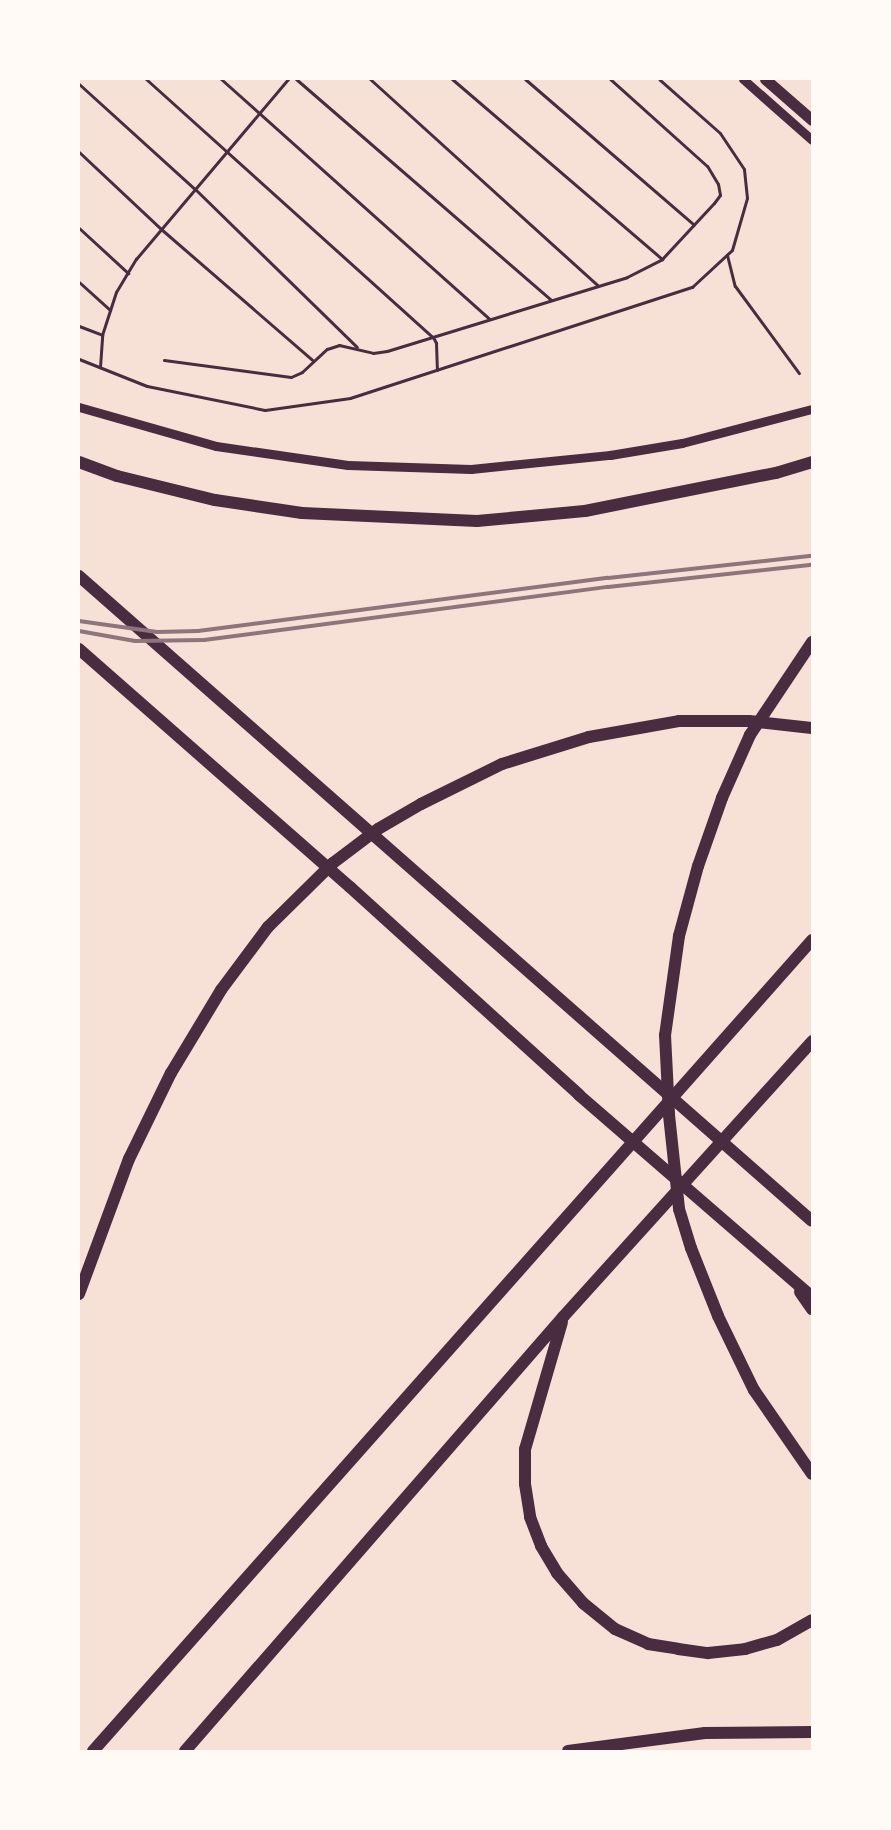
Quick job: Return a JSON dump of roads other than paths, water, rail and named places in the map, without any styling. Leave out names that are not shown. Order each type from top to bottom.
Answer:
[{"type":"highway","points":[[79,462],[117,476],[215,500],[302,513],[477,521],[585,511],[776,473],[812,462]]},
{"type":"highway","points":[[79,576],[391,853],[623,1052],[812,1221]]},
{"type":"highway","points":[[812,642],[750,735],[722,798],[698,866],[679,936],[666,1035],[669,1115],[679,1209],[691,1248],[718,1316],[754,1390],[812,1474]]},
{"type":"highway","points":[[79,649],[293,836],[579,1095],[812,1297]]},
{"type":"highway","points":[[79,1294],[129,1159],[171,1073],[221,990],[268,927],[333,864],[378,829],[421,804],[502,764],[589,737],[678,721],[749,721],[812,728]]},
{"type":"highway","points":[[93,1751],[812,940]]},
{"type":"highway","points":[[185,1751],[563,1317],[812,1041]]},
{"type":"highway","points":[[764,1180],[812,1213]]},
{"type":"highway","points":[[785,1272],[812,1309]]},
{"type":"highway","points":[[563,1317],[525,1449],[525,1484],[530,1517],[541,1546],[557,1573],[583,1603],[615,1629],[648,1644],[708,1653],[745,1649],[777,1640],[812,1620]]},
{"type":"highway","points":[[568,1751],[705,1733],[812,1732]]},
{"type":"main road","points":[[765,79],[812,120]]},
{"type":"street","points":[[743,79],[812,140]]},
{"type":"street","points":[[79,407],[216,446],[348,465],[471,469],[610,455],[682,443],[812,409]]},
{"type":"lane","points":[[146,79],[433,337],[436,343],[437,370]]},
{"type":"lane","points":[[221,79],[259,111],[490,320]]},
{"type":"lane","points":[[100,367],[102,335],[110,310],[128,273],[161,229],[288,79]]},
{"type":"lane","points":[[296,79],[551,300]]},
{"type":"lane","points":[[370,79],[598,286]]},
{"type":"lane","points":[[452,79],[662,259]]},
{"type":"lane","points":[[525,79],[694,226]]},
{"type":"lane","points":[[164,360],[291,377],[302,372],[312,360],[327,348],[339,345],[387,351],[645,270],[662,259],[694,226],[720,194],[714,174],[610,79]]},
{"type":"lane","points":[[79,358],[147,386],[265,410],[350,398],[692,287],[732,250],[747,198],[744,169],[720,133],[659,79]]},
{"type":"lane","points":[[79,84],[194,189],[359,349]]},
{"type":"lane","points":[[79,152],[161,229],[312,360]]},
{"type":"lane","points":[[79,228],[128,273]]},
{"type":"lane","points":[[727,255],[735,286],[799,373]]},
{"type":"lane","points":[[79,282],[110,310]]},
{"type":"lane","points":[[79,326],[102,335]]},
{"type":"railway","points":[[79,621],[157,632],[198,631],[608,578],[812,556]]},
{"type":"railway","points":[[79,631],[135,641],[204,640],[608,587],[812,565]]}]
